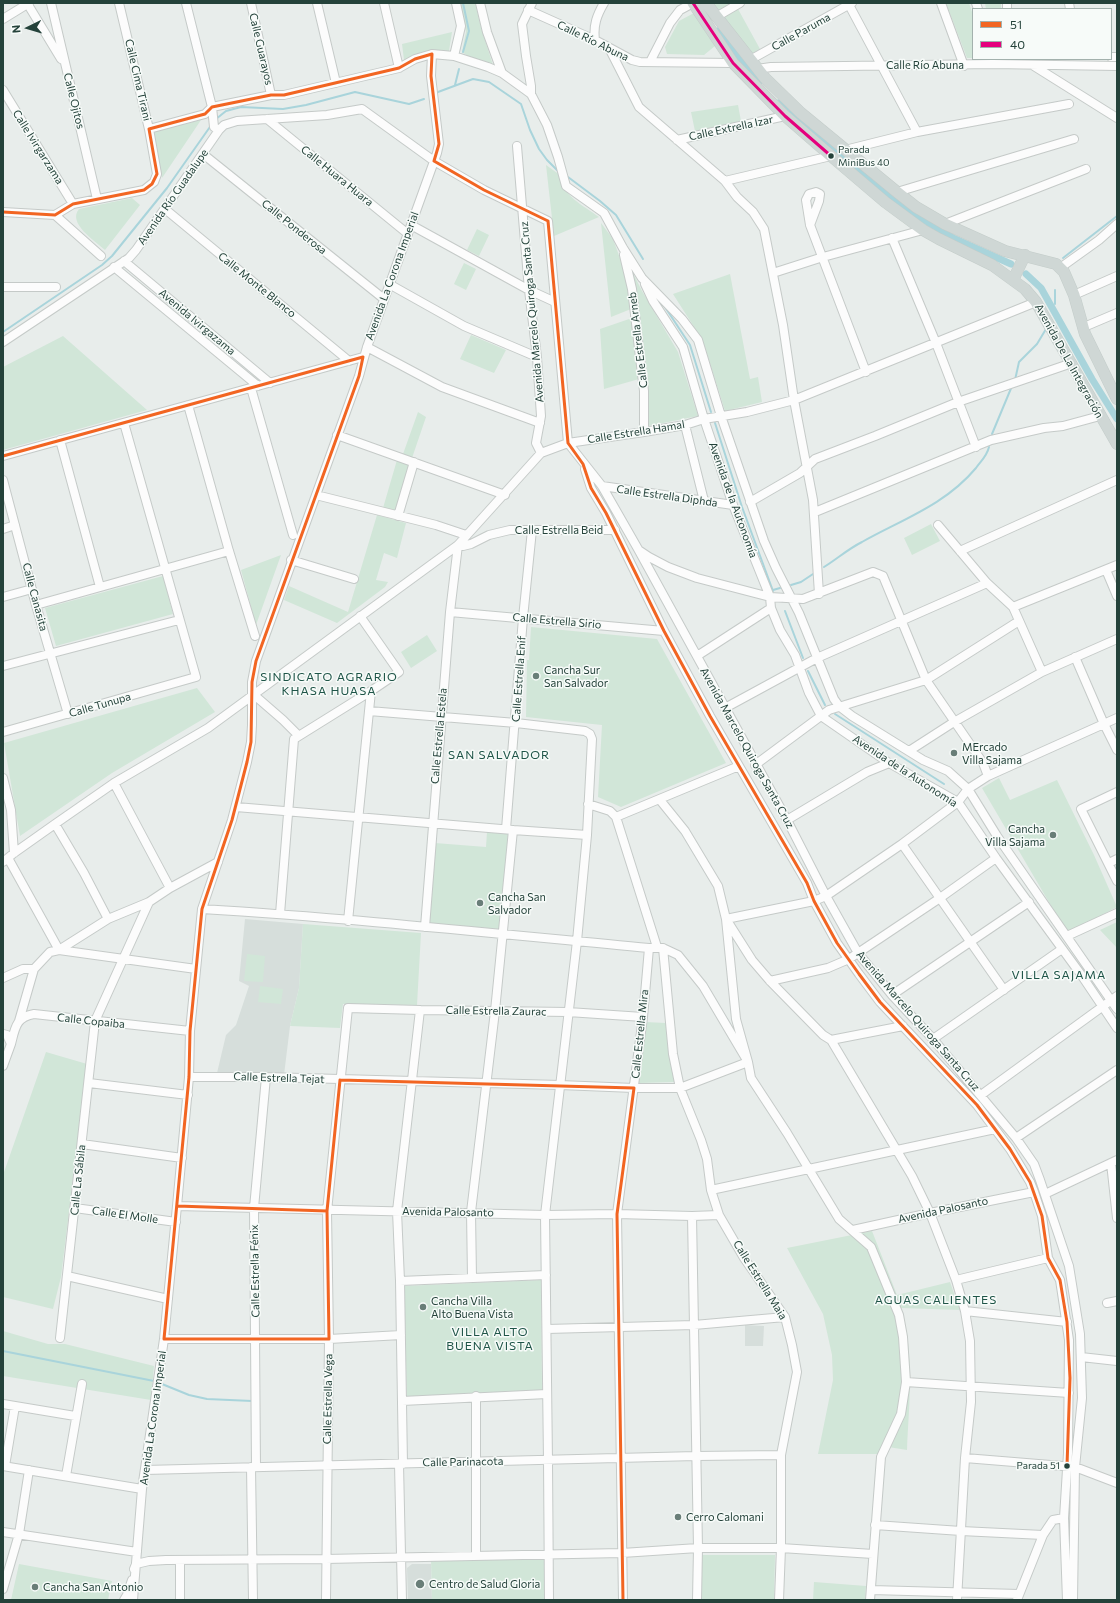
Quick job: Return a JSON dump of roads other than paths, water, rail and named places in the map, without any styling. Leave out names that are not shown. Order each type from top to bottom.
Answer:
[{"type":"main road","name":"Avenida De La Integración","points":[[693,3],[732,63],[786,116],[831,156],[885,202],[923,230],[992,265],[1024,289],[1036,302],[1117,444]]},
{"type":"main road","points":[[706,3],[753,65],[801,113],[916,207],[945,224],[1005,250],[1051,262],[1060,268],[1064,272],[1074,295],[1085,334],[1114,385],[1117,399]]},
{"type":"main road","points":[[1013,280],[1025,255]]},
{"type":"street","points":[[3,18],[28,3],[65,66]]},
{"type":"street","name":"Calle Ojitos","points":[[51,3],[97,199]]},
{"type":"street","name":"Calle Cima Tirani","points":[[97,199],[144,190],[154,182],[157,174],[157,167],[149,129],[119,3]]},
{"type":"street","points":[[186,3],[212,107],[213,117],[217,128]]},
{"type":"street","name":"Calle Guarayos","points":[[251,3],[272,95]]},
{"type":"street","points":[[317,3],[336,83]]},
{"type":"street","points":[[384,3],[399,68]]},
{"type":"street","points":[[454,56],[461,26],[456,3]]},
{"type":"street","points":[[480,3],[487,32],[502,73]]},
{"type":"street","points":[[595,40],[595,22],[604,3]]},
{"type":"street","points":[[650,62],[670,23],[680,10],[693,3]]},
{"type":"street","points":[[716,17],[740,3]]},
{"type":"street","points":[[850,3],[917,132]]},
{"type":"street","name":"Calle Paruma","points":[[753,65],[850,3]]},
{"type":"street","points":[[941,3],[964,66]]},
{"type":"street","points":[[530,6],[524,17],[522,28],[531,94]]},
{"type":"street","name":"Calle Río Abuna","points":[[530,6],[632,60],[650,62],[732,63]]},
{"type":"street","points":[[609,48],[639,107],[725,181],[737,197],[753,212],[762,225],[767,240],[783,325],[794,400],[808,466],[815,512],[819,594]]},
{"type":"street","points":[[149,129],[205,114],[212,107],[272,95],[284,95],[399,68],[415,59],[432,54],[454,56],[502,73],[531,94],[547,125],[566,186],[604,213],[623,248],[642,278]]},
{"type":"street","name":"Avenida La Corona Imperial","points":[[134,1600],[142,1489],[164,1339],[176,1222],[188,1095],[190,1031],[202,909],[236,807],[251,742],[252,682],[256,661],[291,560],[359,376],[363,357],[440,144],[431,76],[432,54]]},
{"type":"street","name":"Calle Río Abuna","points":[[753,65],[770,67],[881,65],[964,66],[993,62],[1011,62],[1033,65],[1073,62],[1117,66]]},
{"type":"street","points":[[1033,65],[1117,118]]},
{"type":"street","name":"Calle Ivirgarzama","points":[[3,90],[74,204]]},
{"type":"street","points":[[845,150],[917,132],[1069,104]]},
{"type":"street","name":"Avenida Río Guadalupe","points":[[3,342],[114,266],[124,262],[136,250],[165,209],[203,154],[217,128],[224,125],[237,121],[327,116],[362,109],[434,161]]},
{"type":"street","name":"Calle Extrella Izar","points":[[677,140],[786,116]]},
{"type":"street","name":"Calle Huara Huara","points":[[267,119],[408,234]]},
{"type":"street","points":[[897,192],[1074,139]]},
{"type":"street","name":"Avenida Marcelo Quiroga Santa Cruz","points":[[517,146],[529,290],[537,357],[541,416],[536,443],[541,453]]},
{"type":"street","name":"Calle Ponderosa","points":[[203,154],[384,299]]},
{"type":"street","points":[[725,181],[831,156]]},
{"type":"street","points":[[434,161],[523,210],[548,221],[568,443]]},
{"type":"street","points":[[945,224],[1086,169]]},
{"type":"street","points":[[3,212],[55,215],[74,204],[97,199]]},
{"type":"street","name":"Calle Monte Blanco","points":[[165,209],[349,361]]},
{"type":"street","points":[[55,215],[101,256]]},
{"type":"street","points":[[1060,268],[1099,240],[1117,224]]},
{"type":"street","points":[[411,225],[529,290],[555,302]]},
{"type":"street","points":[[810,225],[866,372]]},
{"type":"street","points":[[773,274],[823,257],[923,230]]},
{"type":"street","points":[[892,238],[936,343],[976,447]]},
{"type":"street","name":"Calle Estrella Arneb","points":[[623,248],[632,289],[644,391],[644,432]]},
{"type":"street","name":"Avenida Ivirgazama","points":[[124,262],[270,383]]},
{"type":"street","name":"Avenida Ivirgazama","points":[[114,266],[255,387]]},
{"type":"street","points":[[1074,295],[1117,276]]},
{"type":"street","name":"Avenida de la Autonomía","points":[[642,278],[682,319],[698,340],[721,416],[764,541],[799,613],[834,699],[839,706],[852,716],[923,760],[948,771],[968,789],[997,836],[1067,936],[1114,998],[1117,1009]]},
{"type":"street","name":"Avenida de la Autonomía","points":[[642,278],[653,301],[682,347],[733,505],[770,597],[771,608],[780,630],[795,655],[798,667],[809,693],[821,716],[889,763],[958,802],[996,858],[1104,1006],[1117,1028]]},
{"type":"street","points":[[389,284],[464,326],[537,357]]},
{"type":"street","points":[[3,287],[56,287]]},
{"type":"street","name":"Calle Estrella Hamal","points":[[541,453],[568,443],[685,425],[704,419],[747,412],[794,400],[1036,302]]},
{"type":"street","points":[[1084,327],[1117,312]]},
{"type":"street","points":[[367,347],[442,387],[540,423]]},
{"type":"street","points":[[3,456],[363,357]]},
{"type":"street","points":[[750,502],[800,473],[815,459],[958,402],[1072,363]]},
{"type":"street","points":[[255,387],[293,535]]},
{"type":"street","points":[[188,405],[255,636]]},
{"type":"street","points":[[815,512],[991,440],[1012,434],[1063,426],[1100,416]]},
{"type":"street","points":[[3,666],[179,620],[124,423]]},
{"type":"street","points":[[685,425],[704,501]]},
{"type":"street","points":[[337,435],[505,494]]},
{"type":"street","points":[[60,440],[100,587]]},
{"type":"street","name":"Avenida Marcelo Quiroga Santa Cruz","points":[[568,443],[583,464],[602,486],[638,549],[787,820],[826,896],[858,953],[892,995],[933,1039],[981,1095],[1016,1138],[1034,1164],[1069,1266],[1080,1334],[1082,1398],[1064,1518],[1067,1600]]},
{"type":"street","points":[[8,857],[114,784],[208,728],[458,545],[541,453]]},
{"type":"street","points":[[398,516],[414,462]]},
{"type":"street","name":"Avenida Marcelo Quiroga Santa Cruz","points":[[583,464],[591,488],[614,530],[664,631],[807,884],[814,901],[837,943],[880,1002],[977,1105],[1010,1149],[1030,1182],[1042,1216],[1048,1258],[1060,1280],[1069,1340],[1073,1600]]},
{"type":"street","name":"Calle Canasita","points":[[3,480],[36,605],[68,714]]},
{"type":"street","points":[[960,551],[1117,480]]},
{"type":"street","name":"Calle Estrella Diphda","points":[[602,486],[733,505]]},
{"type":"street","points":[[316,495],[436,525],[466,535]]},
{"type":"street","points":[[3,529],[15,525]]},
{"type":"street","points":[[938,525],[987,583],[1013,607],[1042,672]]},
{"type":"street","name":"Calle Estrella Beid","points":[[458,545],[467,545],[489,535],[510,530],[614,530]]},
{"type":"street","name":"Calle Estrella Enif","points":[[472,1278],[471,1212],[503,933],[523,618],[532,530]]},
{"type":"street","name":"Calle Estrella Estela","points":[[425,927],[432,823],[450,612],[458,545]]},
{"type":"street","points":[[638,549],[649,557],[668,567],[697,578],[770,597],[791,597],[802,599],[819,594],[873,572],[883,576],[926,680],[983,763],[988,776]]},
{"type":"street","points":[[36,605],[230,551]]},
{"type":"street","points":[[291,560],[354,579]]},
{"type":"street","points":[[1013,607],[1117,566]]},
{"type":"street","points":[[1106,570],[1117,596]]},
{"type":"street","points":[[725,708],[798,667],[987,583]]},
{"type":"street","points":[[3,597],[32,589]]},
{"type":"street","points":[[696,656],[771,608]]},
{"type":"street","name":"Calle Estrella Sirio","points":[[450,612],[664,631]]},
{"type":"street","points":[[280,914],[287,811],[294,739],[399,672],[360,616]]},
{"type":"street","name":"Calle Tunupa","points":[[3,732],[196,677],[179,620]]},
{"type":"street","points":[[755,764],[829,710],[926,680],[1019,621]]},
{"type":"street","points":[[909,751],[954,722],[1042,672],[1117,639]]},
{"type":"street","points":[[1075,657],[1117,750]]},
{"type":"street","points":[[348,921],[371,691]]},
{"type":"street","points":[[253,694],[298,736]]},
{"type":"street","points":[[369,711],[516,723],[585,731],[590,734],[592,739],[587,835],[577,941],[545,1215],[549,1600]]},
{"type":"street","points":[[726,919],[814,901],[826,896],[902,844],[958,802],[968,789],[988,776],[1117,718]]},
{"type":"street","points":[[787,820],[867,772],[889,763]]},
{"type":"street","points":[[616,817],[739,766]]},
{"type":"street","points":[[3,778],[11,810],[8,857],[59,950]]},
{"type":"street","points":[[114,784],[170,888]]},
{"type":"street","points":[[1117,792],[1081,809],[1117,881]]},
{"type":"street","points":[[660,800],[685,830],[718,886],[726,919],[736,1019],[752,1078],[787,1132],[839,1219],[871,1247],[899,1315],[903,1337],[906,1382],[900,1414],[881,1457],[870,1600]]},
{"type":"street","points":[[588,804],[610,811],[616,817],[656,947]]},
{"type":"street","points":[[236,807],[587,835]]},
{"type":"street","points":[[54,824],[84,873],[108,919]]},
{"type":"street","points":[[902,844],[1004,990]]},
{"type":"street","points":[[770,981],[828,968],[849,959],[940,898],[996,858]]},
{"type":"street","points":[[1108,863],[1117,859]]},
{"type":"street","points":[[3,1066],[15,1028],[19,1021],[34,969],[50,952],[59,950],[108,919],[148,902],[170,888],[218,862]]},
{"type":"street","name":"Calle La Sábila","points":[[60,1338],[95,1021],[148,902]]},
{"type":"street","points":[[892,995],[1029,902]]},
{"type":"street","points":[[202,909],[280,914],[656,947],[678,955],[703,986],[748,1062]]},
{"type":"street","points":[[1067,936],[1117,913]]},
{"type":"street","points":[[726,919],[752,960],[770,981],[823,1035],[831,1040],[912,1176],[930,1213],[956,1280],[965,1311],[970,1341],[971,1402],[965,1458],[958,1596]]},
{"type":"street","name":"Calle Estrella Mira","points":[[623,1600],[617,1214],[643,1017],[656,947]]},
{"type":"street","name":"Calle Estrella Maia","points":[[656,947],[670,1017],[673,1054],[680,1088],[702,1140],[707,1159],[711,1190],[719,1215],[744,1258],[785,1317],[792,1345],[797,1372],[782,1455],[781,1548],[778,1600]]},
{"type":"street","points":[[933,1039],[1062,949]]},
{"type":"street","points":[[59,950],[196,969]]},
{"type":"street","points":[[3,978],[23,969],[34,969]]},
{"type":"street","points":[[981,1095],[1114,998]]},
{"type":"street","name":"Calle Estrella Zaurac","points":[[348,1008],[568,1012],[643,1017]]},
{"type":"street","name":"Calle Estrella Vega","points":[[326,1600],[330,1339],[327,1210],[348,1008]]},
{"type":"street","points":[[402,1600],[402,1401],[397,1211],[420,1010]]},
{"type":"street","name":"Calle Copaiba","points":[[19,1021],[26,1015],[34,1014],[190,1031]]},
{"type":"street","points":[[831,1040],[903,1026]]},
{"type":"street","points":[[3,1034],[7,1035],[11,1044]]},
{"type":"street","name":"Calle Estrella Tejat","points":[[189,1077],[266,1076],[340,1080],[680,1088],[748,1062]]},
{"type":"street","points":[[1016,1138],[1117,1070]]},
{"type":"street","name":"Calle Estrella Fénix","points":[[253,1600],[252,1560],[256,1338],[254,1208],[266,1076]]},
{"type":"street","points":[[89,1083],[188,1095]]},
{"type":"street","points":[[711,1190],[995,1128]]},
{"type":"street","points":[[82,1144],[182,1158]]},
{"type":"street","points":[[1045,1194],[1114,1162],[1117,1218]]},
{"type":"street","name":"Avenida Palosanto","points":[[852,1230],[1034,1192]]},
{"type":"street","name":"Avenida Palosanto","points":[[177,1206],[545,1215],[719,1215]]},
{"type":"street","name":"Calle El Molle","points":[[75,1208],[176,1222]]},
{"type":"street","points":[[692,1216],[698,1548],[697,1600]]},
{"type":"street","points":[[956,1280],[1048,1258]]},
{"type":"street","points":[[400,1281],[546,1275]]},
{"type":"street","points":[[67,1276],[168,1298]]},
{"type":"street","points":[[1107,1303],[1117,1301]]},
{"type":"street","points":[[965,1311],[1067,1322]]},
{"type":"street","points":[[546,1329],[694,1325],[785,1317]]},
{"type":"street","points":[[164,1339],[330,1339],[401,1335]]},
{"type":"street","points":[[1080,1357],[1117,1361]]},
{"type":"street","points":[[906,1382],[1070,1393]]},
{"type":"street","points":[[66,1476],[75,1416],[82,1384]]},
{"type":"street","points":[[402,1401],[476,1396],[547,1394]]},
{"type":"street","points":[[476,1396],[476,1556]]},
{"type":"street","points":[[3,1404],[75,1416]]},
{"type":"street","points":[[15,1406],[4,1466],[142,1489]]},
{"type":"street","name":"Calle Parinacota","points":[[145,1470],[782,1455]]},
{"type":"street","points":[[965,1458],[1071,1466],[1117,1483]]},
{"type":"street","points":[[4,1588],[19,1534],[29,1470]]},
{"type":"street","points":[[871,1590],[958,1596],[1018,1597],[1043,1535],[1053,1520],[1064,1518]]},
{"type":"street","points":[[875,1525],[1043,1535]]},
{"type":"street","points":[[3,1532],[137,1552]]},
{"type":"street","points":[[124,1600],[127,1595],[136,1564],[150,1561],[622,1553],[698,1548],[781,1548],[873,1554]]},
{"type":"street","points":[[180,1560],[180,1600]]},
{"type":"waterway","points":[[463,3],[469,31],[463,52]]},
{"type":"waterway","points":[[718,31],[759,82]]},
{"type":"waterway","points":[[455,85],[459,69]]},
{"type":"waterway","points":[[438,92],[473,79],[489,82],[521,104],[530,130],[539,149],[558,171]]},
{"type":"waterway","points":[[216,119],[226,111],[241,107],[283,109],[306,105],[355,92],[409,104],[424,99]]},
{"type":"waterway","points":[[779,103],[885,192],[921,218],[953,238],[1011,264]]},
{"type":"waterway","points":[[3,332],[102,265],[112,256],[167,188],[212,124]]},
{"type":"waterway","points":[[568,177],[616,215],[643,259]]},
{"type":"waterway","points":[[1063,258],[1117,216]]},
{"type":"waterway","points":[[1026,274],[1041,288],[1092,379],[1117,419]]},
{"type":"waterway","points":[[1055,290],[1055,304]]},
{"type":"waterway","points":[[665,307],[690,345],[711,412]]},
{"type":"waterway","points":[[1015,380],[1019,362],[1037,344],[1046,329]]},
{"type":"waterway","points":[[992,434],[1012,386]]},
{"type":"waterway","points":[[715,423],[742,507],[773,591]]},
{"type":"waterway","points":[[824,567],[857,545],[923,510],[951,492],[976,468],[985,456],[989,447]]},
{"type":"waterway","points":[[791,585],[801,582],[813,574]]},
{"type":"waterway","points":[[773,590],[780,588]]},
{"type":"waterway","points":[[785,611],[803,658]]},
{"type":"waterway","points":[[808,671],[825,705]]},
{"type":"waterway","points":[[835,714],[944,784]]},
{"type":"waterway","points":[[3,1351],[154,1381]]},
{"type":"waterway","points":[[162,1384],[189,1395],[207,1399],[252,1401]]},
{"type":"place","name":"Parada MiniBus 40","points":[[831,156]]},
{"type":"place","name":"Cancha Sur San Salvador","points":[[536,676]]},
{"type":"place","name":"MErcado Villa Sajama","points":[[954,753]]},
{"type":"place","name":"Cancha Villa Sajama","points":[[1053,835]]},
{"type":"place","name":"Cancha San Salvador","points":[[480,903]]},
{"type":"place","name":"Cancha Villa Alto Buena Vista","points":[[423,1307]]},
{"type":"place","name":"Parada 51","points":[[1067,1466]]},
{"type":"place","name":"Cerro Calomani","points":[[678,1517]]},
{"type":"place","name":"Centro de Salud Gloria","points":[[420,1584]]},
{"type":"place","name":"Cancha San Antonio","points":[[35,1587]]},
{"type":"district","name":"SINDICATO AGRARIO KHASA HUASA","points":[[329,684]]},
{"type":"district","name":"SAN SALVADOR","points":[[499,755]]},
{"type":"district","name":"VILLA SAJAMA","points":[[1059,975]]},
{"type":"district","name":"AGUAS CALIENTES","points":[[936,1300]]},
{"type":"district","name":"VILLA ALTO BUENA VISTA","points":[[490,1339]]}]
